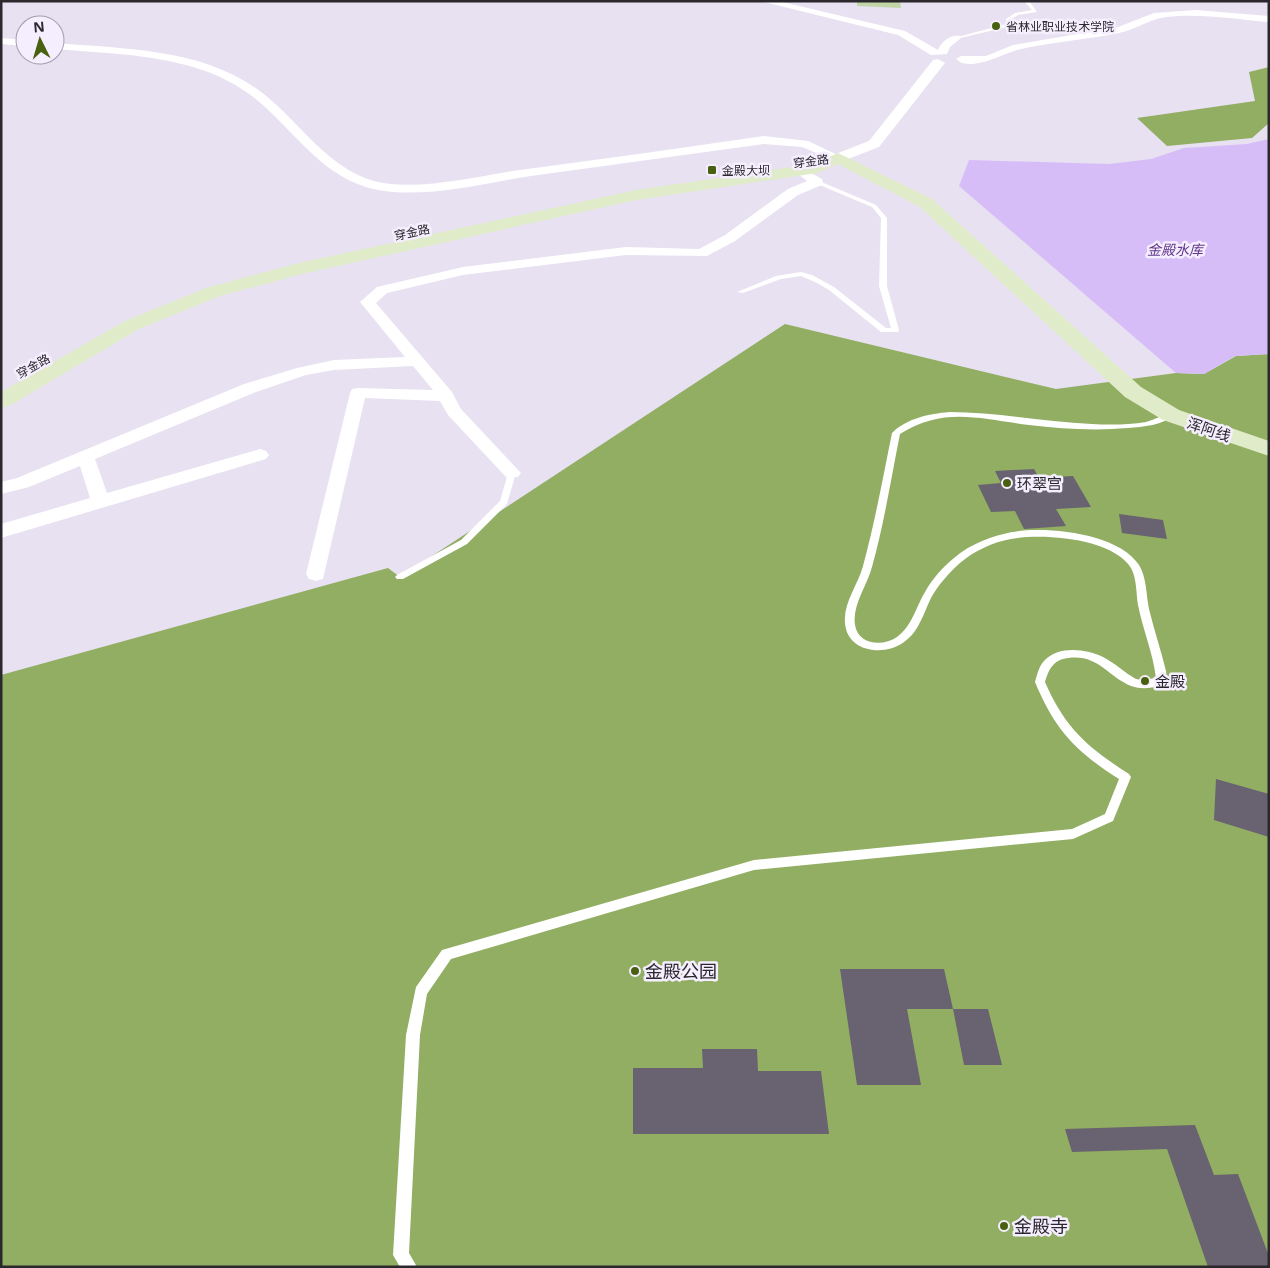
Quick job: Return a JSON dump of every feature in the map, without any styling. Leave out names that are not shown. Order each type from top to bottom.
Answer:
[{"type":"main road","name":"穿金路","points":[[1,401],[132,325],[214,292],[300,269],[636,195],[817,168],[838,158]]},
{"type":"main road","name":"穿金路","points":[[1,384],[113,322],[199,284],[287,258],[626,188],[838,158]]},
{"type":"main road","name":"浑阿线","points":[[838,158],[926,203],[1133,392],[1171,416],[1269,450]]},
{"type":"street","points":[[765,1],[901,32],[951,64],[959,62],[961,59],[988,59],[1013,48],[1120,30],[1167,14],[1196,13],[1269,19]]},
{"type":"street","points":[[65,47],[143,54],[197,65],[228,76],[260,97],[295,132],[338,166],[368,184],[380,186],[438,185],[764,140],[804,144],[838,158],[874,144],[939,56],[945,45],[956,38]]},
{"type":"street","points":[[1,42],[15,43]]},
{"type":"street","points":[[799,170],[817,182]]},
{"type":"street","points":[[512,474],[454,411],[446,396],[368,302],[382,290],[463,271],[618,252],[662,250],[702,253],[730,238],[793,192],[817,182]]},
{"type":"street","points":[[1,488],[22,483],[86,458],[250,388],[303,371],[334,366],[416,360]]},
{"type":"street","points":[[316,574],[358,394],[446,396]]},
{"type":"street","points":[[1,531],[260,454]]},
{"type":"street","points":[[86,458],[101,502]]},
{"type":"lane","points":[[956,38],[1009,25],[1008,20],[1013,15],[1036,11],[1026,1]]},
{"type":"lane","points":[[741,292],[789,276],[803,274],[821,281],[884,330],[895,330],[882,286],[884,218],[874,206],[817,182]]},
{"type":"lane","points":[[410,1267],[401,1255],[413,1036],[421,992],[447,954],[754,865],[1073,834],[1109,817],[1125,776],[1094,758],[1066,731],[1048,702],[1040,682],[1046,666],[1052,660],[1062,655],[1074,654],[1097,659],[1126,680],[1139,684],[1152,685],[1162,681],[1143,605],[1137,571],[1131,562],[1118,552],[1092,541],[1062,535],[1016,534],[995,538],[980,544],[959,558],[938,580],[908,631],[894,644],[871,647],[860,643],[853,635],[850,618],[868,568],[896,433],[907,424],[923,418],[964,415],[1046,424],[1112,426],[1147,424],[1171,416]]},
{"type":"lane","points":[[400,577],[464,542],[504,502],[512,474]]},
{"type":"green space","points":[[857,1],[900,1],[901,8],[857,6]]},
{"type":"green space","points":[[1269,67],[1269,123],[1252,138],[1167,146],[1137,118],[1255,101],[1249,72]]},
{"type":"green space","name":"金殿公园","points":[[785,324],[1056,389],[1176,373],[1204,374],[1236,356],[1269,354],[1269,1267],[1,1267],[1,675],[388,568],[400,577]]},
{"type":"water","name":"金殿水库","points":[[1269,139],[1269,354],[1235,356],[1204,374],[1176,373],[959,186],[969,160],[1109,164],[1151,159],[1184,148],[1247,144]]},
{"type":"building","points":[[1034,469],[1039,478],[1073,476],[1091,507],[1056,509],[1066,526],[1024,529],[1015,511],[991,512],[978,485],[1001,483],[995,471]]},
{"type":"building","points":[[1119,514],[1163,520],[1167,539],[1122,533]]},
{"type":"building","points":[[1216,779],[1269,794],[1269,837],[1214,820]]},
{"type":"building","points":[[840,969],[944,969],[953,1009],[907,1009],[921,1085],[857,1085]]},
{"type":"building","points":[[953,1009],[988,1009],[1002,1065],[964,1065]]},
{"type":"building","points":[[702,1049],[757,1049],[758,1071],[821,1071],[829,1134],[633,1134],[633,1068],[703,1068]]},
{"type":"building","points":[[1195,1125],[1214,1175],[1238,1174],[1269,1256],[1269,1267],[1208,1267],[1167,1149],[1072,1152],[1065,1129]]},
{"type":"place","name":"省林业职业技术学院","points":[[996,26]]},
{"type":"place","name":"金殿大坝","points":[[712,170]]},
{"type":"place","name":"环翠宫","points":[[1007,483]]},
{"type":"place","name":"金殿","points":[[1145,681]]},
{"type":"place","name":"金殿公园","points":[[635,971]]},
{"type":"place","name":"金殿寺","points":[[1004,1226]]}]
